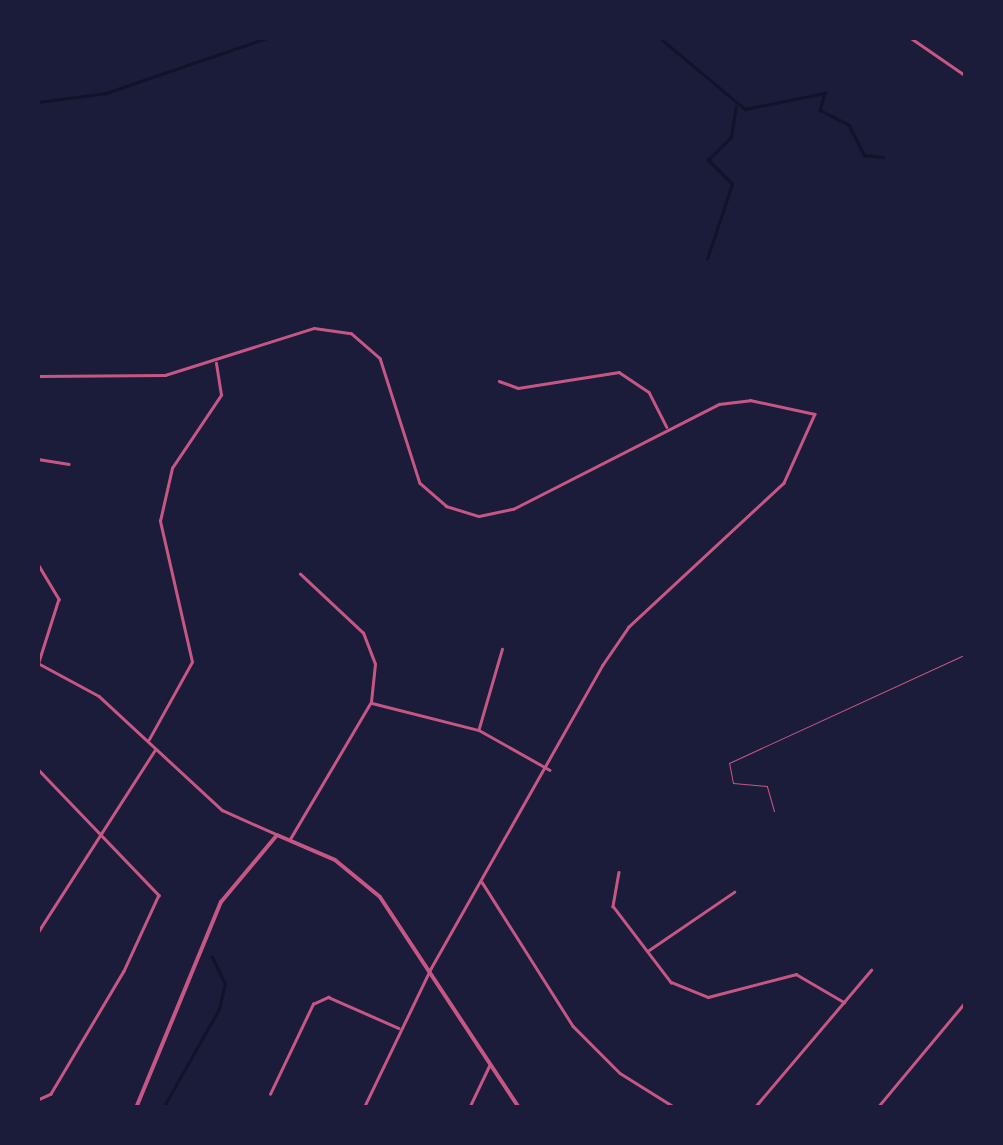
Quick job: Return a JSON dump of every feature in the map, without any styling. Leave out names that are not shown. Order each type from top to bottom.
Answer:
[{"type":"street","points":[[911,38],[966,76]]},
{"type":"street","points":[[38,376],[147,377],[216,361],[314,328],[351,332],[380,358],[420,483],[465,514],[513,510],[668,428],[736,401],[815,414],[784,482],[630,627],[431,968],[364,1108]]},
{"type":"street","points":[[148,741],[192,662],[160,521],[172,468],[221,396],[216,361]]},
{"type":"street","points":[[499,381],[518,388],[619,372],[648,392],[668,428]]},
{"type":"street","points":[[38,459],[69,464]]},
{"type":"street","points":[[38,564],[59,600],[38,663],[100,696],[222,810],[290,839],[380,897],[431,968],[489,1066],[519,1108]]},
{"type":"street","points":[[290,839],[371,702],[371,647],[300,574]]},
{"type":"street","points":[[479,730],[502,650]]},
{"type":"street","points":[[371,702],[479,730],[550,770]]},
{"type":"street","points":[[38,932],[100,827],[156,749]]},
{"type":"street","points":[[38,769],[151,880],[159,902],[50,1094],[38,1100]]},
{"type":"street","points":[[136,1108],[221,902],[278,835]]},
{"type":"street","points":[[620,872],[613,906],[672,982],[708,997],[796,974],[844,1002]]},
{"type":"street","points":[[482,882],[584,1039],[676,1108]]},
{"type":"street","points":[[647,951],[734,892]]},
{"type":"street","points":[[754,1108],[871,970]]},
{"type":"street","points":[[270,1094],[313,1004],[328,997],[401,1028]]},
{"type":"street","points":[[876,1108],[966,1001]]},
{"type":"street","points":[[469,1108],[489,1066]]},
{"type":"lane","points":[[774,811],[767,786],[733,783],[729,763],[966,654]]},
{"type":"waterway","points":[[38,102],[106,93],[267,38]]},
{"type":"waterway","points":[[660,38],[745,109],[825,93],[820,110],[849,125],[864,155],[883,157]]},
{"type":"waterway","points":[[707,259],[732,184],[708,160],[731,137],[736,107]]},
{"type":"waterway","points":[[163,1108],[219,1009],[225,984],[212,957]]}]
